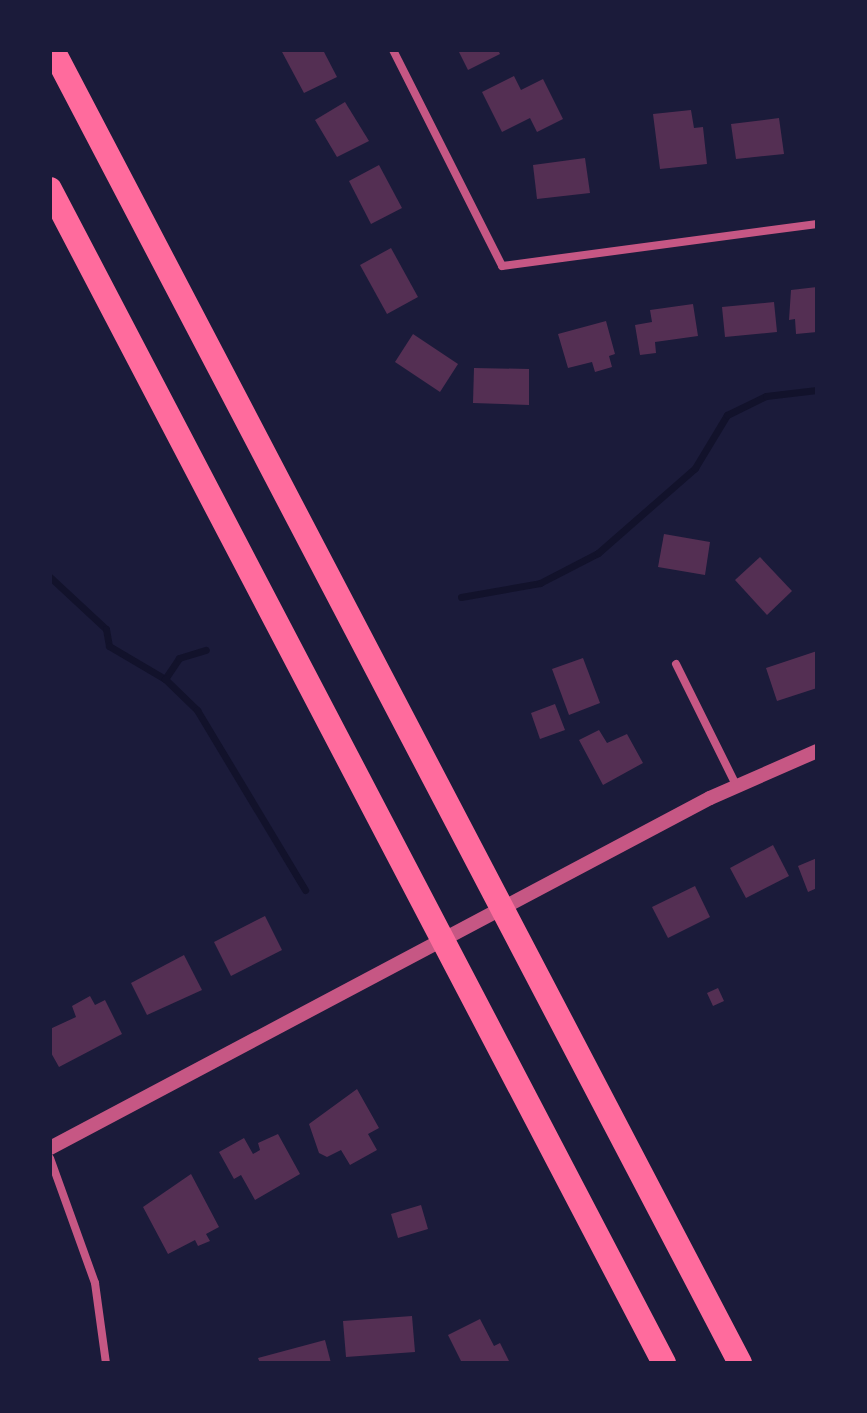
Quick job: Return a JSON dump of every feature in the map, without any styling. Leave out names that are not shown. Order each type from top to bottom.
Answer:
[{"type":"highway","points":[[53,50],[740,1363]]},
{"type":"highway","points":[[50,189],[664,1363]]},
{"type":"street","points":[[393,50],[502,266],[817,224]]},
{"type":"street","points":[[676,664],[736,785]]},
{"type":"street","points":[[50,1148],[736,785],[817,751]]},
{"type":"street","points":[[50,1158],[95,1283],[106,1363]]},
{"type":"building","points":[[281,50],[323,50],[337,77],[304,93]]},
{"type":"building","points":[[458,50],[498,50],[500,54],[468,70]]},
{"type":"building","points":[[514,76],[521,90],[543,79],[563,119],[537,132],[530,118],[502,132],[482,92]]},
{"type":"building","points":[[345,102],[369,141],[337,157],[315,120]]},
{"type":"building","points":[[691,110],[694,128],[703,127],[707,164],[660,169],[653,114]]},
{"type":"building","points":[[779,118],[784,154],[736,159],[731,124]]},
{"type":"building","points":[[585,158],[590,193],[537,199],[533,165]]},
{"type":"building","points":[[379,165],[402,208],[371,224],[349,181]]},
{"type":"building","points":[[391,248],[418,297],[387,314],[360,265]]},
{"type":"building","points":[[817,287],[817,332],[796,334],[795,319],[789,320],[791,290]]},
{"type":"building","points":[[774,302],[777,332],[725,337],[722,307]]},
{"type":"building","points":[[693,304],[698,336],[655,342],[656,353],[640,355],[635,325],[652,322],[650,310]]},
{"type":"building","points":[[606,321],[615,354],[609,356],[612,367],[595,372],[592,362],[568,368],[558,334]]},
{"type":"building","points":[[413,334],[458,364],[440,392],[395,362]]},
{"type":"building","points":[[474,368],[529,369],[529,405],[473,403]]},
{"type":"building","points":[[664,534],[710,542],[705,575],[658,567]]},
{"type":"building","points":[[760,557],[792,591],[767,615],[735,580]]},
{"type":"building","points":[[817,651],[817,688],[777,701],[766,668]]},
{"type":"building","points":[[583,658],[600,703],[569,715],[552,669]]},
{"type":"building","points":[[555,704],[565,730],[540,739],[531,713]]},
{"type":"building","points":[[599,730],[607,743],[627,734],[643,763],[603,785],[579,740]]},
{"type":"building","points":[[773,845],[789,876],[746,898],[730,868]]},
{"type":"building","points":[[817,858],[817,888],[808,892],[798,866]]},
{"type":"building","points":[[695,886],[710,917],[668,938],[652,907]]},
{"type":"building","points":[[265,916],[282,950],[231,976],[214,942]]},
{"type":"building","points":[[184,955],[202,990],[147,1015],[131,983]]},
{"type":"building","points":[[718,988],[724,1001],[713,1006],[707,993]]},
{"type":"building","points":[[90,996],[95,1005],[105,1000],[122,1034],[59,1067],[50,1051],[50,1029],[76,1017],[72,1006]]},
{"type":"building","points":[[357,1089],[379,1128],[368,1134],[377,1150],[350,1165],[341,1150],[327,1157],[319,1153],[309,1124]]},
{"type":"building","points":[[278,1134],[300,1174],[255,1200],[241,1175],[234,1179],[219,1152],[244,1138],[253,1154],[260,1150],[258,1143]]},
{"type":"building","points":[[191,1174],[219,1227],[206,1234],[210,1241],[198,1246],[195,1240],[168,1254],[143,1207]]},
{"type":"building","points":[[421,1205],[428,1229],[398,1238],[391,1214]]},
{"type":"building","points":[[412,1316],[415,1352],[346,1357],[343,1321]]},
{"type":"building","points":[[480,1319],[494,1346],[500,1343],[510,1363],[462,1363],[448,1335]]},
{"type":"building","points":[[325,1340],[331,1363],[260,1363],[258,1358]]},
{"type":"waterway","points":[[461,597],[540,583],[598,553],[695,468],[727,415],[766,396],[817,390]]},
{"type":"waterway","points":[[50,577],[106,629],[109,646],[165,679],[179,658],[206,650]]},
{"type":"waterway","points":[[165,679],[197,710],[305,890]]}]
